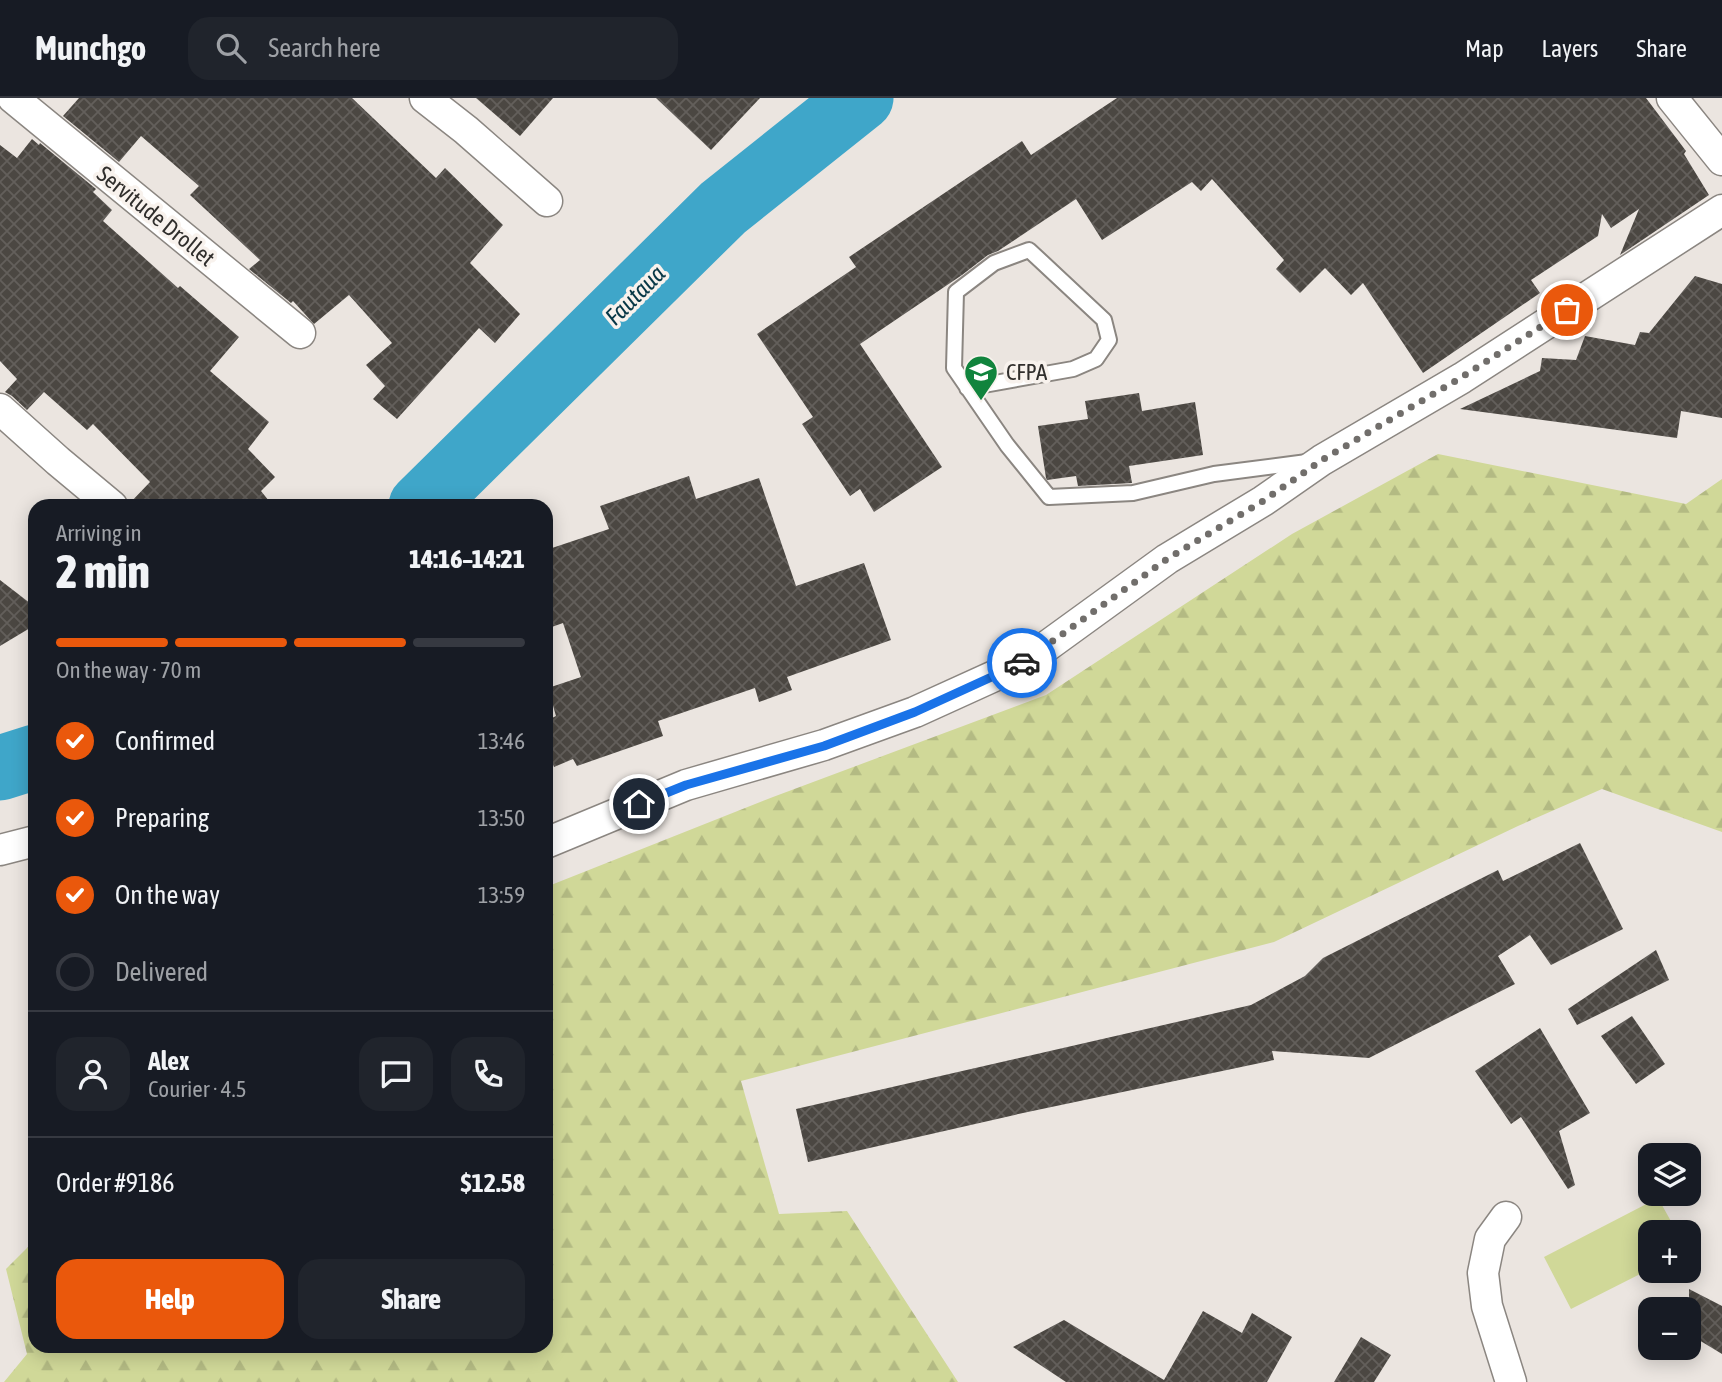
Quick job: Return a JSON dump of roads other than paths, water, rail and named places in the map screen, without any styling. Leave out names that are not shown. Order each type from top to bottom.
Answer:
[{"type":"street","name":"Servitude Drollet","points":[[13,98],[300,333]]},
{"type":"street","points":[[425,98],[547,201]]},
{"type":"street","points":[[1672,98],[1722,160]]},
{"type":"street","points":[[553,840],[686,785],[824,746],[915,712],[1025,662],[1167,559],[1263,501],[1322,460],[1462,377],[1722,210]]},
{"type":"street","points":[[0,408],[104,499]]},
{"type":"street","points":[[0,850],[28,843]]},
{"type":"street","points":[[1506,1217],[1490,1239],[1483,1273],[1487,1306],[1511,1382]]},
{"type":"lane","points":[[967,388],[1073,369],[1096,359],[1109,340],[1104,320],[1029,250],[994,263],[956,292],[954,368],[967,388],[1007,445],[1049,497],[1133,493],[1214,474],[1322,460]]},
{"type":"waterway","name":"Fautaua","points":[[428,499],[723,208],[861,98]]},
{"type":"waterway","name":"Fautaua","points":[[0,768],[28,759]]},
{"type":"place","name":"CFPA","points":[[981,402]]}]
